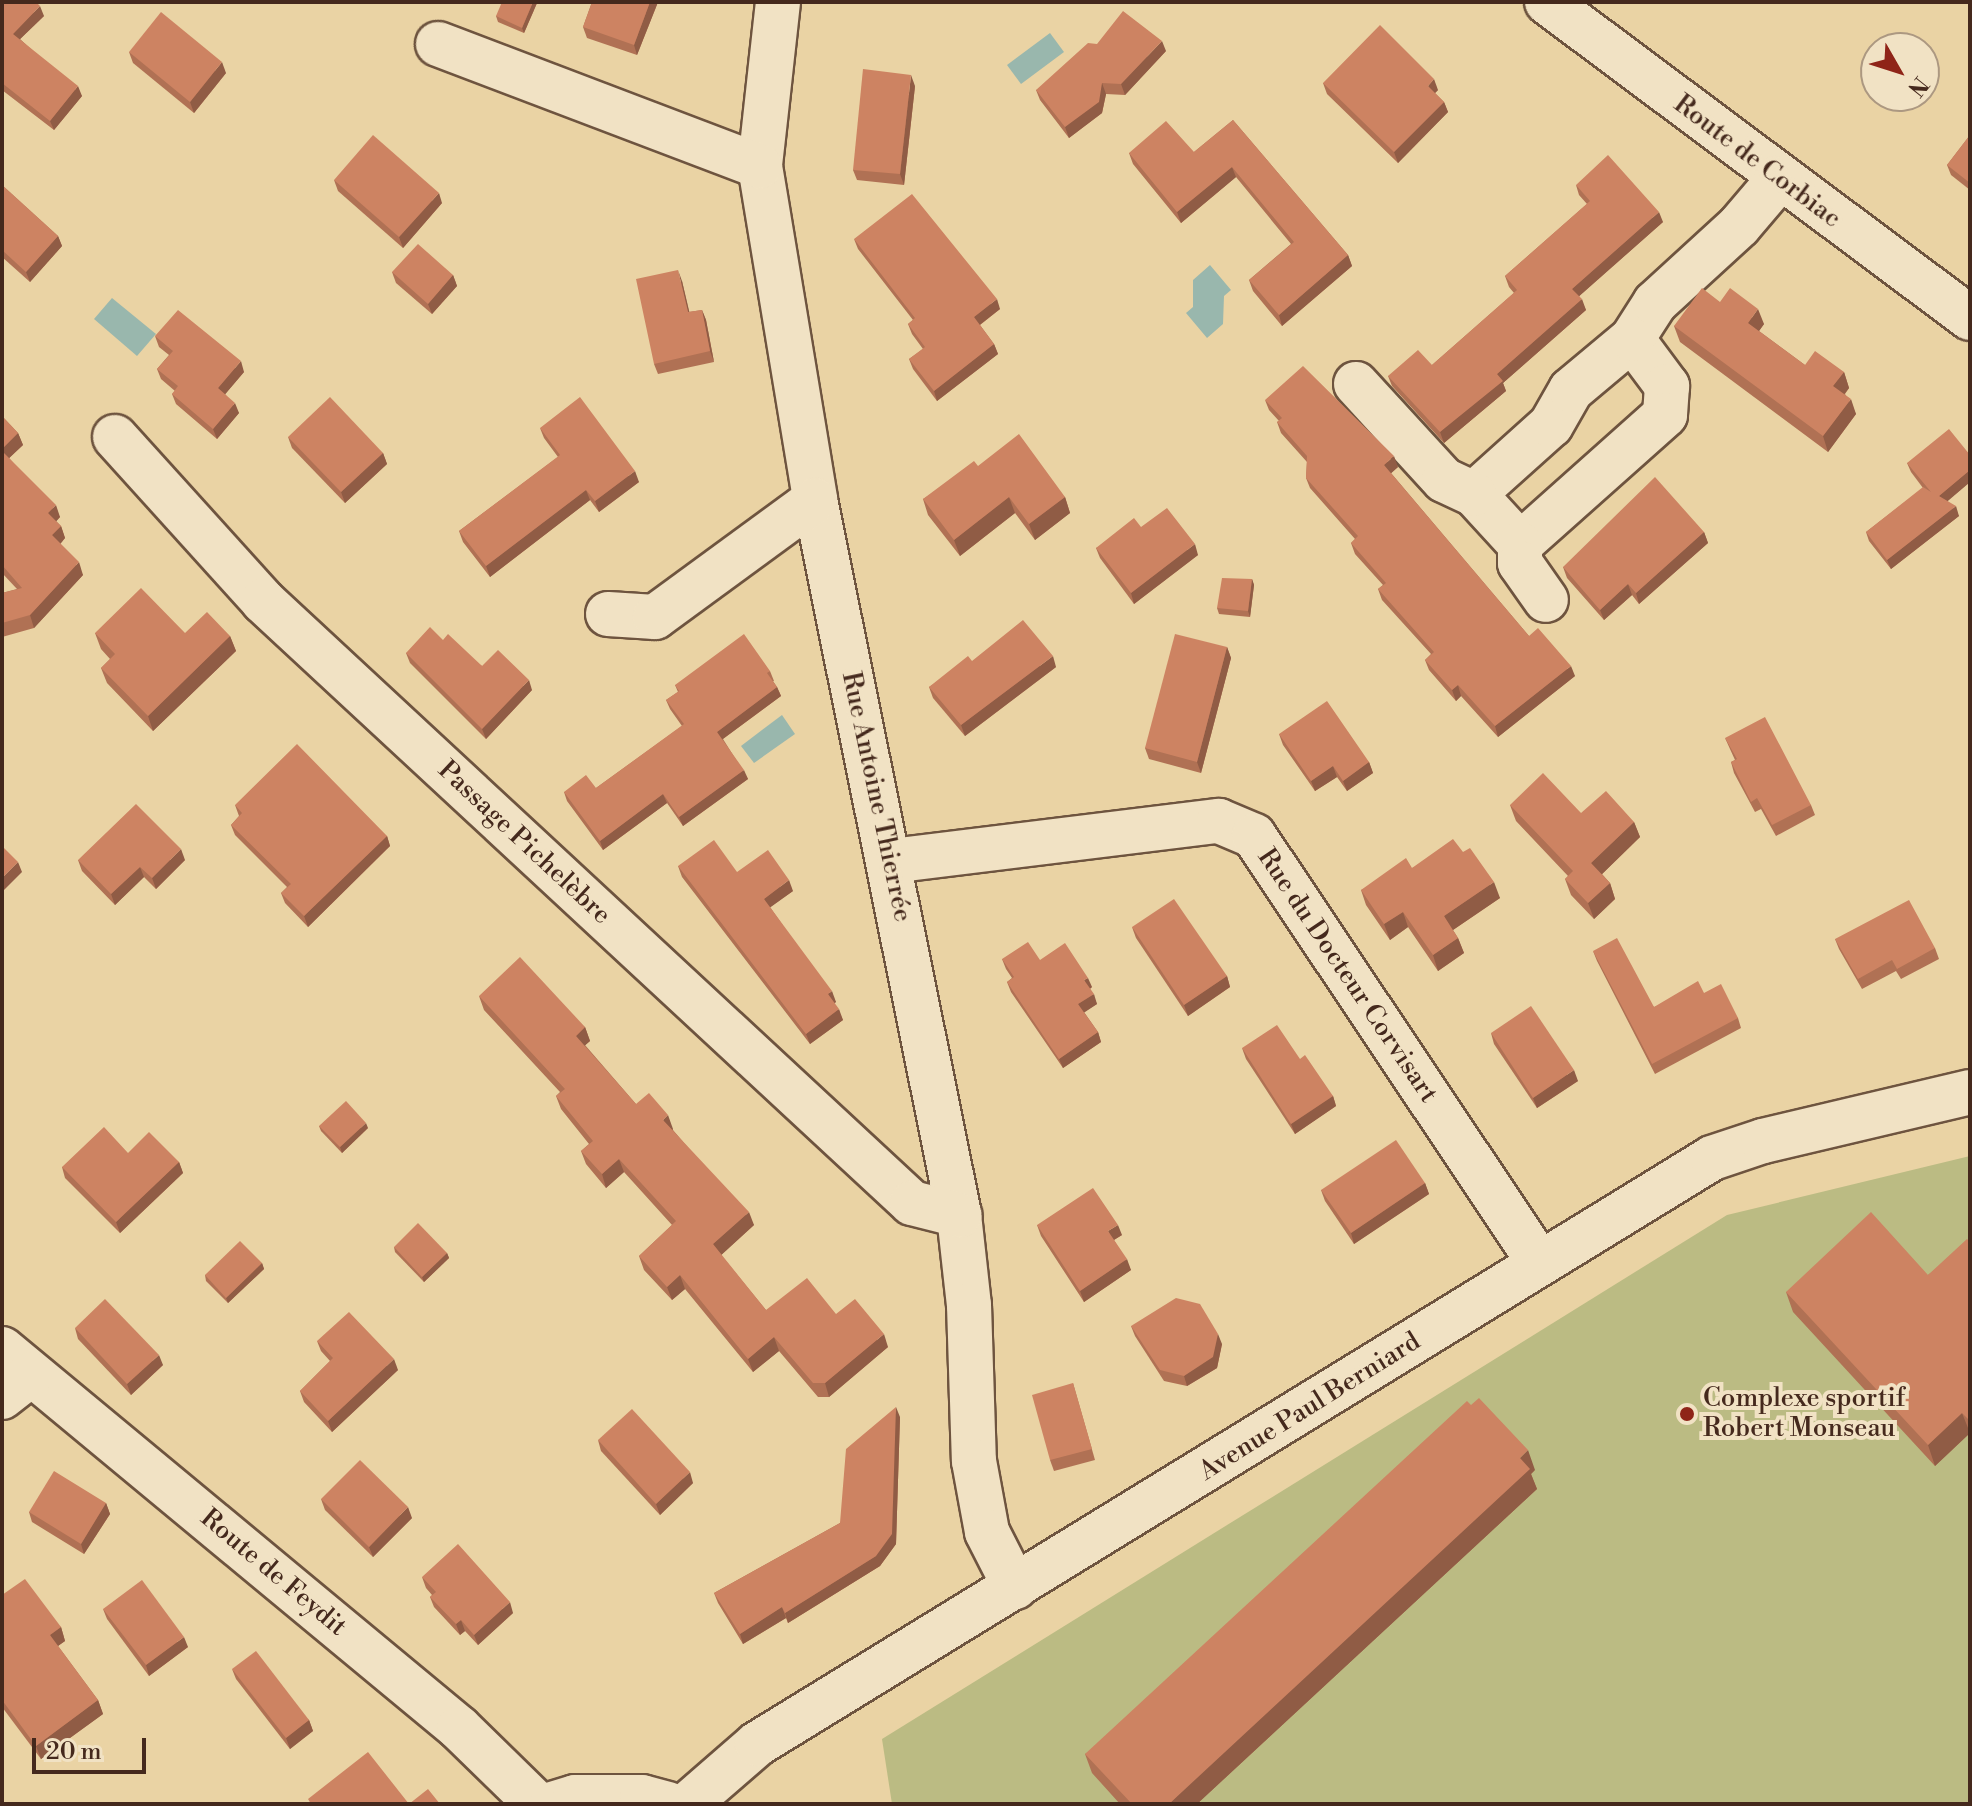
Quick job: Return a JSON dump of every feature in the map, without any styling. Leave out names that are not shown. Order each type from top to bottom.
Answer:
[{"type":"street","name":"Rue Antoine Thierrée","points":[[778,2],[760,166],[815,500],[891,861],[959,1215],[969,1305],[974,1461],[987,1532],[1015,1587]]},
{"type":"street","name":"Route de Corbiac","points":[[1547,2],[1779,179],[1970,318]]},
{"type":"street","points":[[438,44],[760,166]]},
{"type":"street","points":[[1474,494],[1551,425],[1571,390],[1632,339],[1655,303],[1739,226],[1779,179]]},
{"type":"street","points":[[1520,544],[1665,415],[1667,386],[1632,339]]},
{"type":"street","points":[[1356,384],[1444,480],[1474,494],[1520,544],[1520,563],[1546,600]]},
{"type":"street","name":"Passage Pichelèbre","points":[[115,437],[263,601],[912,1203],[959,1215]]},
{"type":"street","points":[[608,614],[655,617],[815,500]]},
{"type":"street","name":"Rue du Docteur Corvisart","points":[[891,861],[1219,821],[1254,836],[1539,1262]]},
{"type":"street","name":"Avenue Paul Berniard","points":[[688,1804],[757,1744],[1712,1158],[1763,1141],[1970,1092]]},
{"type":"street","name":"Route de Feydit","points":[[12,1374],[459,1728],[537,1804]]},
{"type":"street","points":[[552,1804],[575,1797],[642,1797],[668,1804]]},
{"type":"green space","name":"Complexe sportif Robert Monseau","points":[[1970,1156],[1970,1804],[892,1804],[882,1739],[1727,1215]]},
{"type":"water","points":[[1050,33],[1064,52],[1021,84],[1007,65]]},
{"type":"water","points":[[1210,265],[1231,290],[1224,296],[1223,324],[1207,338],[1186,313],[1193,307],[1193,280]]},
{"type":"water","points":[[112,298],[156,334],[137,356],[94,319]]},
{"type":"water","points":[[782,715],[795,734],[754,763],[741,746]]},
{"type":"building","points":[[2,2],[36,2],[40,6],[13,34],[78,86],[50,121],[2,83]]},
{"type":"building","points":[[502,2],[533,2],[522,28],[496,16]]},
{"type":"building","points":[[592,2],[650,2],[634,45],[583,27]]},
{"type":"building","points":[[1123,11],[1162,41],[1121,84],[1102,83],[1099,102],[1065,127],[1036,90],[1088,43],[1097,44]]},
{"type":"building","points":[[161,12],[222,62],[190,102],[129,52]]},
{"type":"building","points":[[1380,25],[1434,79],[1428,86],[1444,102],[1394,152],[1323,83]]},
{"type":"building","points":[[863,69],[911,75],[900,174],[853,170]]},
{"type":"building","points":[[1233,120],[1348,255],[1279,315],[1249,280],[1294,242],[1232,167],[1177,212],[1129,153],[1166,121],[1194,152]]},
{"type":"building","points":[[373,135],[439,193],[399,237],[334,180]]},
{"type":"building","points":[[1970,135],[1970,183],[1947,165]]},
{"type":"building","points":[[1608,155],[1659,212],[1572,289],[1582,299],[1497,374],[1503,381],[1440,432],[1388,376],[1418,350],[1432,365],[1517,290],[1505,276],[1590,201],[1576,185]]},
{"type":"building","points":[[2,185],[58,236],[26,272],[2,250]]},
{"type":"building","points":[[912,194],[997,299],[974,317],[994,344],[934,391],[909,359],[925,347],[908,324],[915,318],[854,239]]},
{"type":"building","points":[[418,244],[453,275],[428,304],[392,272]]},
{"type":"building","points":[[678,270],[688,312],[702,310],[710,351],[654,364],[636,279]]},
{"type":"building","points":[[1702,288],[1720,302],[1730,288],[1758,309],[1748,323],[1805,365],[1815,351],[1844,372],[1833,386],[1851,399],[1823,436],[1674,326]]},
{"type":"building","points":[[178,310],[241,361],[218,388],[235,403],[213,429],[172,394],[178,386],[157,369],[173,351],[155,336]]},
{"type":"building","points":[[1303,366],[1394,456],[1384,465],[1529,636],[1538,628],[1571,666],[1495,726],[1458,685],[1452,690],[1425,660],[1434,652],[1378,589],[1386,583],[1351,543],[1358,536],[1306,478],[1307,456],[1277,422],[1282,418],[1265,400]]},
{"type":"building","points":[[330,397],[383,453],[341,492],[288,437]]},
{"type":"building","points":[[580,397],[635,471],[595,501],[586,490],[486,566],[459,531],[560,455],[540,428]]},
{"type":"building","points":[[2,416],[18,433],[2,449]]},
{"type":"building","points":[[1949,429],[1970,455],[1970,470],[1939,496],[1956,506],[1887,560],[1866,532],[1923,487],[1931,492],[1907,463]]},
{"type":"building","points":[[1019,434],[1065,497],[1029,524],[1009,497],[954,540],[923,499],[974,461],[978,466]]},
{"type":"building","points":[[2,451],[56,505],[48,513],[61,526],[52,535],[79,562],[30,615],[2,623],[2,593],[22,588],[2,565]]},
{"type":"building","points":[[1655,477],[1704,532],[1636,593],[1628,584],[1600,610],[1563,567]]},
{"type":"building","points":[[1167,508],[1195,544],[1131,593],[1096,548],[1134,518],[1141,527]]},
{"type":"building","points":[[1222,578],[1252,579],[1248,611],[1217,608]]},
{"type":"building","points":[[141,588],[185,633],[207,612],[230,636],[148,716],[101,668],[115,654],[95,633]]},
{"type":"building","points":[[1023,620],[1053,656],[961,725],[929,687],[968,656],[972,661]]},
{"type":"building","points":[[430,627],[443,640],[448,634],[482,666],[498,650],[529,680],[482,729],[406,653]]},
{"type":"building","points":[[744,634],[770,671],[767,673],[777,687],[717,732],[744,770],[679,817],[663,794],[600,841],[564,792],[586,775],[596,788],[684,724],[666,700],[679,691],[675,685]]},
{"type":"building","points":[[1175,634],[1227,647],[1197,762],[1145,748]]},
{"type":"building","points":[[1327,701],[1369,762],[1343,781],[1333,766],[1311,781],[1279,734]]},
{"type":"building","points":[[1765,717],[1811,805],[1772,825],[1757,798],[1751,802],[1731,762],[1737,759],[1725,738]]},
{"type":"building","points":[[297,744],[387,836],[304,916],[281,893],[291,884],[231,825],[242,813],[235,805]]},
{"type":"building","points":[[1543,773],[1581,813],[1606,791],[1634,822],[1591,863],[1610,883],[1588,903],[1565,879],[1573,871],[1510,805]]},
{"type":"building","points":[[136,804],[181,849],[152,878],[140,867],[111,894],[78,860]]},
{"type":"building","points":[[1453,839],[1463,852],[1470,848],[1494,882],[1444,916],[1458,938],[1433,955],[1403,912],[1384,924],[1361,890],[1406,858],[1412,868]]},
{"type":"building","points":[[714,840],[737,872],[768,850],[789,880],[764,899],[832,991],[828,994],[839,1009],[806,1034],[678,866]]},
{"type":"building","points":[[2,846],[18,862],[2,878]]},
{"type":"building","points":[[1174,899],[1227,976],[1184,1005],[1132,927]]},
{"type":"building","points":[[1909,900],[1935,948],[1897,969],[1892,960],[1858,979],[1835,939]]},
{"type":"building","points":[[1617,938],[1654,1007],[1698,981],[1704,993],[1721,984],[1738,1018],[1652,1064],[1593,951]]},
{"type":"building","points":[[1028,942],[1040,960],[1065,943],[1088,978],[1084,980],[1094,994],[1078,1004],[1098,1032],[1059,1059],[1007,982],[1014,977],[1002,959]]},
{"type":"building","points":[[520,957],[585,1027],[576,1036],[636,1104],[649,1093],[668,1115],[663,1120],[749,1212],[713,1244],[766,1310],[807,1278],[836,1314],[855,1299],[884,1334],[825,1383],[813,1383],[774,1337],[748,1359],[680,1275],[667,1287],[639,1256],[676,1221],[619,1159],[602,1174],[581,1151],[593,1141],[556,1096],[565,1089],[479,996]]},
{"type":"building","points":[[1531,1006],[1574,1070],[1533,1098],[1491,1033]]},
{"type":"building","points":[[1277,1025],[1300,1059],[1305,1055],[1333,1096],[1291,1124],[1242,1048]]},
{"type":"building","points":[[346,1101],[366,1123],[340,1147],[319,1126]]},
{"type":"building","points":[[104,1127],[128,1153],[149,1132],[179,1162],[116,1222],[62,1167]]},
{"type":"building","points":[[1396,1140],[1425,1183],[1351,1233],[1321,1190]]},
{"type":"building","points":[[1093,1188],[1118,1225],[1108,1231],[1127,1259],[1080,1291],[1037,1225]]},
{"type":"building","points":[[1871,1212],[1928,1275],[1967,1239],[1970,1242],[1970,1421],[1962,1413],[1928,1445],[1786,1292]]},
{"type":"building","points":[[418,1223],[447,1253],[422,1277],[394,1247]]},
{"type":"building","points":[[240,1241],[262,1263],[226,1298],[205,1275]]},
{"type":"building","points":[[1176,1298],[1200,1304],[1218,1334],[1213,1357],[1184,1376],[1160,1370],[1131,1326]]},
{"type":"building","points":[[105,1299],[159,1355],[127,1384],[75,1328]]},
{"type":"building","points":[[349,1312],[394,1359],[328,1421],[300,1391],[333,1358],[317,1341]]},
{"type":"building","points":[[1073,1383],[1092,1449],[1050,1460],[1032,1395]]},
{"type":"building","points":[[1479,1398],[1528,1450],[1520,1458],[1530,1469],[1169,1804],[1132,1804],[1085,1754],[1467,1401],[1471,1405]]},
{"type":"building","points":[[896,1407],[892,1534],[876,1556],[785,1613],[782,1607],[740,1634],[714,1593],[840,1523],[846,1449]]},
{"type":"building","points":[[632,1409],[690,1472],[656,1504],[598,1440]]},
{"type":"building","points":[[360,1460],[408,1507],[369,1547],[321,1499]]},
{"type":"building","points":[[54,1471],[106,1503],[81,1544],[29,1512]]},
{"type":"building","points":[[458,1544],[510,1602],[474,1635],[461,1620],[456,1624],[430,1597],[436,1592],[422,1577]]},
{"type":"building","points":[[25,1579],[61,1627],[50,1635],[98,1700],[36,1746],[2,1700],[2,1595]]},
{"type":"building","points":[[142,1580],[184,1637],[146,1665],[103,1609]]},
{"type":"building","points":[[256,1651],[309,1720],[286,1738],[232,1669]]},
{"type":"building","points":[[368,1752],[409,1804],[311,1804],[308,1799]]},
{"type":"building","points":[[428,1789],[440,1804],[409,1804]]},
{"type":"place","name":"Complexe sportif Robert Monseau","points":[[1687,1414]]}]
